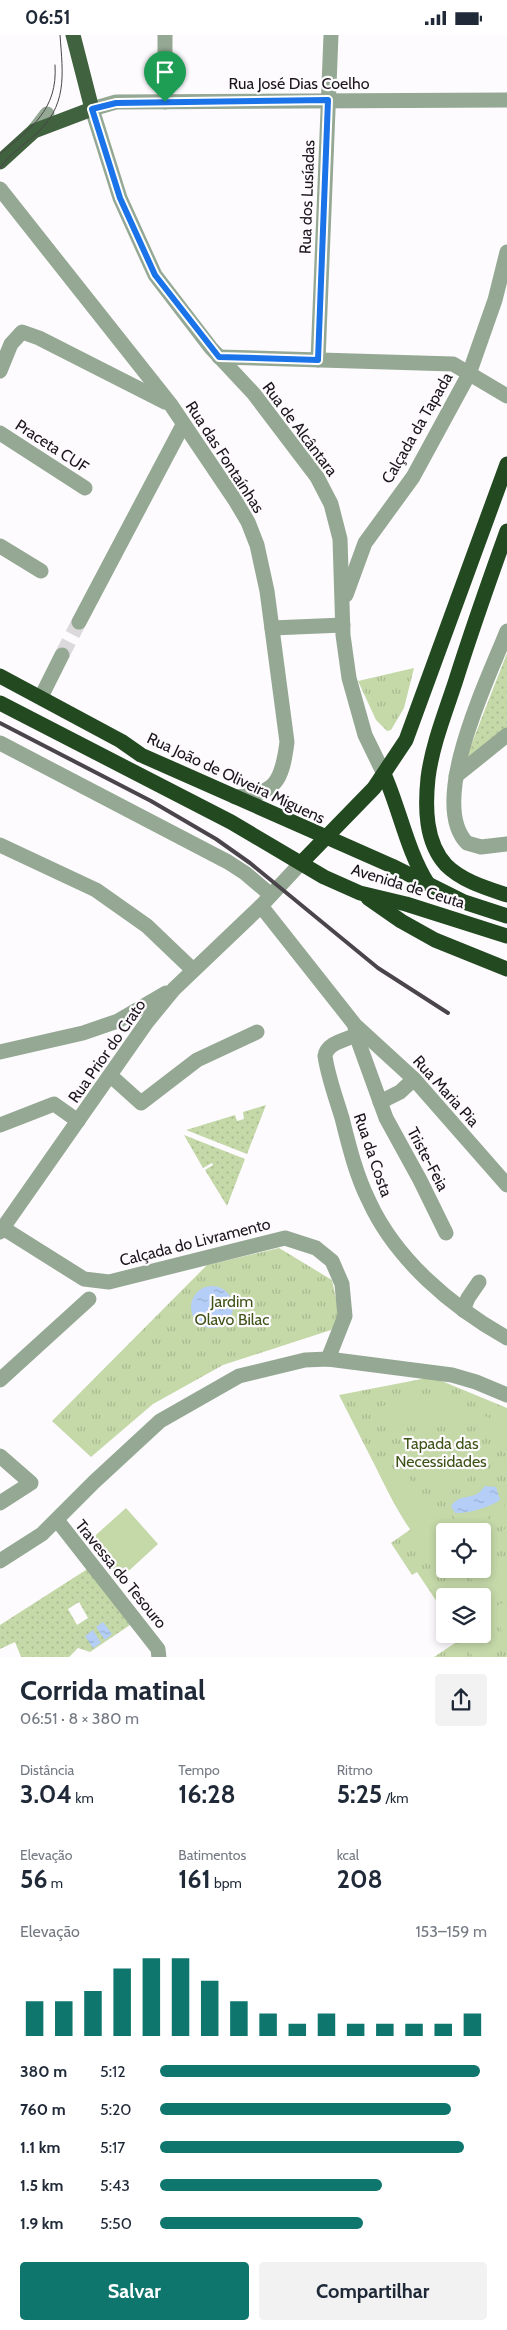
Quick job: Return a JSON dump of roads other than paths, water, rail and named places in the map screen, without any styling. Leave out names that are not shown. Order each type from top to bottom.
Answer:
[{"type":"highway","points":[[0,703],[231,822],[301,863],[363,801],[384,775],[406,740],[422,701],[507,464]]},
{"type":"highway","points":[[507,531],[442,721],[428,776],[427,819],[432,841],[445,864],[458,875],[484,888],[507,895]]},
{"type":"highway","name":"Rua João de Oliveira Miguens","points":[[0,676],[41,697],[141,755],[392,866],[429,885]]},
{"type":"highway","points":[[384,775],[394,796],[418,867],[429,885]]},
{"type":"highway","name":"Avenida de Ceuta","points":[[301,863],[324,877],[360,893],[406,904],[507,936]]},
{"type":"highway","name":"Avenida de Ceuta","points":[[429,885],[464,902],[507,916]]},
{"type":"highway","points":[[360,893],[401,921],[435,940],[507,969]]},
{"type":"main road","points":[[0,162],[34,131],[92,109],[73,35]]},
{"type":"street","points":[[165,102],[166,35]]},
{"type":"street","name":"Rua dos Lusíadas","points":[[318,360],[331,35]]},
{"type":"street","name":"Rua José Dias Coelho","points":[[92,109],[116,103],[507,100]]},
{"type":"street","name":"Rua de Alcântara","points":[[92,109],[120,198],[155,275],[219,357],[254,394],[317,477],[328,497],[340,537],[346,665],[352,694],[365,735],[384,775]]},
{"type":"street","points":[[34,131],[47,114]]},
{"type":"street","name":"Rua das Fontaínhas","points":[[0,189],[170,405],[235,500],[248,522],[257,545],[272,628],[287,742],[284,766],[273,786],[256,796],[235,797]]},
{"type":"street","name":"Calçada da Tapada","points":[[343,619],[346,594],[365,543],[413,477],[469,374],[495,300],[507,252]]},
{"type":"street","points":[[0,371],[12,344],[22,333],[39,338],[170,405]]},
{"type":"street","points":[[219,357],[453,364],[507,396]]},
{"type":"street","points":[[79,622],[184,425]]},
{"type":"street","name":"Praceta CUF","points":[[0,433],[85,488]]},
{"type":"street","points":[[0,546],[41,571]]},
{"type":"street","points":[[272,628],[343,619]]},
{"type":"street","points":[[507,631],[460,754],[453,798],[454,815],[462,838],[474,846],[507,844]]},
{"type":"street","points":[[41,697],[62,655]]},
{"type":"street","points":[[456,776],[507,735]]},
{"type":"street","points":[[0,743],[228,862],[272,895]]},
{"type":"street","points":[[0,845],[96,889],[147,926],[193,970]]},
{"type":"street","name":"Rua Prior do Crato","points":[[1,1230],[147,1022],[174,989],[261,906],[301,863]]},
{"type":"street","points":[[261,906],[355,1030]]},
{"type":"street","points":[[0,1052],[83,1033],[118,1021],[174,989]]},
{"type":"street","name":"Rua Maria Pia","points":[[355,1030],[414,1079],[507,1185]]},
{"type":"street","name":"Triste-Feia","points":[[355,1030],[386,1118],[446,1233]]},
{"type":"street","name":"Rua da Costa","points":[[355,1030],[332,1045],[326,1051],[325,1056],[351,1153],[369,1202],[393,1242],[412,1263],[463,1310],[507,1339]]},
{"type":"street","points":[[110,1075],[141,1103],[198,1060],[257,1031]]},
{"type":"street","points":[[380,1102],[400,1092],[414,1079]]},
{"type":"street","points":[[0,1125],[54,1104],[78,1121]]},
{"type":"street","name":"Calçada do Livramento","points":[[1,1230],[84,1279],[109,1282],[285,1238],[316,1248],[332,1261],[342,1283],[345,1316],[328,1359]]},
{"type":"street","points":[[463,1310],[468,1298],[479,1282]]},
{"type":"street","points":[[0,1380],[89,1299]]},
{"type":"street","points":[[0,1561],[42,1534],[94,1482],[160,1421],[239,1376],[305,1360],[328,1359],[452,1375],[476,1382],[507,1395]]},
{"type":"street","points":[[0,1503],[30,1483],[1,1459]]},
{"type":"street","name":"Travessa do Tesouro","points":[[57,1520],[159,1653]]},
{"type":"water","points":[[216,1286],[224,1289],[230,1295],[233,1307],[230,1319],[224,1325],[208,1328],[200,1325],[194,1319],[191,1303],[194,1295],[200,1289]]},
{"type":"water","points":[[485,1486],[496,1487],[500,1500],[478,1509],[455,1513],[451,1506],[455,1502],[476,1494]]},
{"type":"water","points":[[103,1622],[112,1634],[105,1640],[96,1627]]},
{"type":"water","points":[[93,1630],[101,1643],[93,1648],[85,1636]]},
{"type":"tunnel","points":[[62,655],[79,622]]},
{"type":"tram line","points":[[0,168],[45,125],[58,102],[62,77],[60,35]]},
{"type":"tram line","points":[[0,154],[32,126],[47,106],[55,81],[55,65]]},
{"type":"railway","points":[[0,723],[151,801],[216,839],[250,863],[378,968],[448,1013]]},
{"type":"park label","name":"Jardim Olavo Bilac","points":[[232,1310]]},
{"type":"park label","name":"Tapada das Necessidades","points":[[441,1452]]}]
